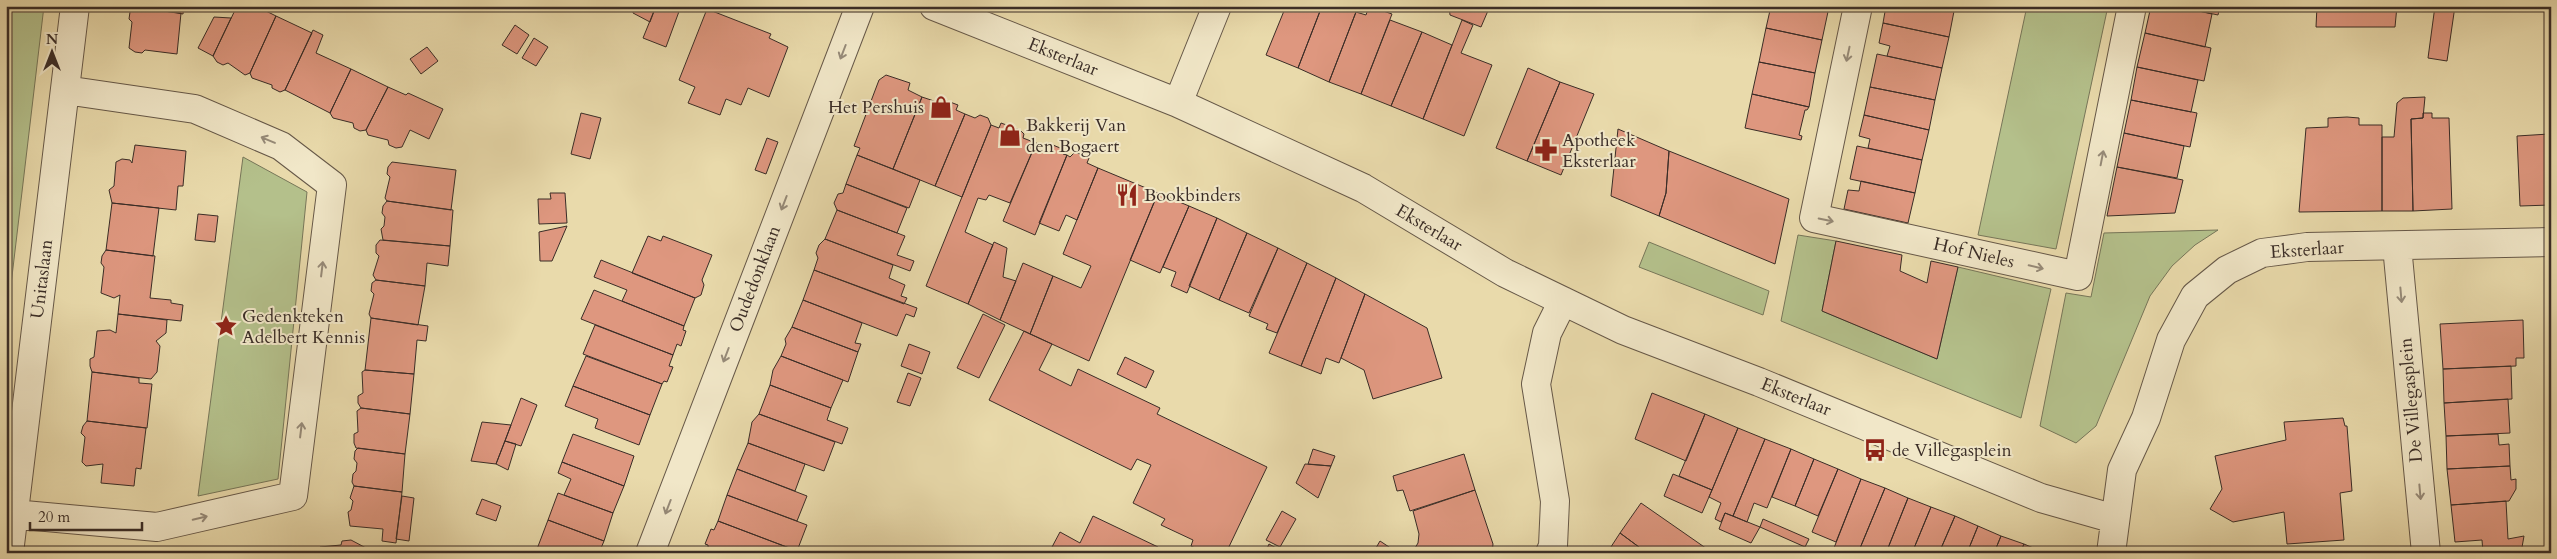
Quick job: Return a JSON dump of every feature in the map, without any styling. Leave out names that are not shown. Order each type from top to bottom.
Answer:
[{"type":"street","name":"Unitaslaan","points":[[9,553],[75,6]]},
{"type":"street","name":"Oudedonklaan","points":[[650,553],[860,6]]},
{"type":"street","name":"Eksterlaar","points":[[934,6],[1178,103],[1363,188],[1505,273],[1623,330],[1759,382],[2041,498],[2115,519],[2122,470],[2146,418],[2172,340],[2195,296],[2227,270],[2262,253],[2307,247],[2551,242]]},
{"type":"street","points":[[1178,103],[1217,6]]},
{"type":"street","name":"Hof Nieles","points":[[1858,6],[1814,218],[2078,276],[2132,6]]},
{"type":"street","points":[[13,514],[157,528],[293,496],[332,185],[281,146],[195,109],[65,90]]},
{"type":"street","name":"De Villegasplein","points":[[2397,246],[2426,553]]},
{"type":"street","points":[[1550,553],[1553,546],[1556,501],[1536,384],[1547,333],[1563,301]]},
{"type":"street","points":[[2111,553],[2115,519]]},
{"type":"green space","points":[[6,6],[44,6],[6,327]]},
{"type":"green space","points":[[2027,6],[2108,6],[2056,249],[1978,235]]},
{"type":"green space","points":[[243,157],[307,192],[278,479],[198,496]]},
{"type":"green space","points":[[2218,230],[2195,245],[2172,266],[2150,296],[2096,426],[2076,443],[2040,426],[2066,293],[2091,297],[2104,233]]},
{"type":"green space","points":[[1798,235],[1836,241],[1822,311],[1937,359],[1958,267],[2051,289],[2021,418],[1781,321]]},
{"type":"green space","points":[[1649,242],[1769,291],[1763,315],[1639,267]]},
{"type":"building","points":[[134,6],[184,6],[183,14]]},
{"type":"building","points":[[237,6],[254,9],[256,6],[276,16],[250,73],[245,75],[228,63],[223,65],[217,62],[213,56]]},
{"type":"building","points":[[633,6],[656,6],[650,22],[633,13]]},
{"type":"building","points":[[656,6],[681,6],[666,47],[643,38]]},
{"type":"building","points":[[1286,6],[1322,6],[1298,68],[1266,55]]},
{"type":"building","points":[[1322,6],[1343,6],[1356,12],[1329,82],[1298,68]]},
{"type":"building","points":[[1369,6],[1392,14],[1361,94],[1329,82],[1356,12],[1366,15]]},
{"type":"building","points":[[1449,6],[1490,6],[1481,27],[1450,15]]},
{"type":"building","points":[[1771,6],[1829,7],[1822,40],[1766,28]]},
{"type":"building","points":[[1886,6],[1955,6],[1949,37],[1883,23]]},
{"type":"building","points":[[2151,6],[2176,6],[2212,14],[2205,47],[2145,33]]},
{"type":"building","points":[[2176,6],[2220,6],[2218,15]]},
{"type":"building","points":[[2317,6],[2397,6],[2395,27],[2316,27]]},
{"type":"building","points":[[2435,6],[2455,6],[2447,61],[2428,58]]},
{"type":"building","points":[[134,8],[181,13],[177,54],[145,50],[142,53],[135,52],[129,48],[132,22],[129,19],[130,12]]},
{"type":"building","points":[[707,9],[771,34],[769,38],[788,47],[769,97],[748,88],[741,105],[726,99],[720,115],[688,103],[695,87],[679,80]]},
{"type":"building","points":[[276,16],[312,33],[285,90],[280,92],[272,88],[272,85],[252,78],[250,73]]},
{"type":"building","points":[[214,17],[231,18],[213,56],[198,48]]},
{"type":"building","points":[[1390,20],[1422,32],[1391,106],[1361,94]]},
{"type":"building","points":[[1462,20],[1473,25],[1461,53],[1492,65],[1464,136],[1423,119]]},
{"type":"building","points":[[1883,23],[1949,37],[1942,68],[1887,56],[1890,46],[1879,43]]},
{"type":"building","points":[[515,25],[529,35],[517,54],[502,45]]},
{"type":"building","points":[[1766,28],[1822,40],[1815,73],[1759,62]]},
{"type":"building","points":[[313,30],[323,35],[316,53],[351,69],[330,113],[285,90]]},
{"type":"building","points":[[1422,32],[1452,45],[1423,119],[1391,106]]},
{"type":"building","points":[[2145,33],[2211,48],[2204,81],[2137,67]]},
{"type":"building","points":[[534,38],[548,47],[536,66],[522,58]]},
{"type":"building","points":[[427,47],[438,61],[421,74],[410,59]]},
{"type":"building","points":[[1877,54],[1942,68],[1935,100],[1870,87]]},
{"type":"building","points":[[1759,62],[1815,73],[1809,107],[1752,94]]},
{"type":"building","points":[[2137,67],[2198,80],[2191,112],[2131,100]]},
{"type":"building","points":[[1528,68],[1560,82],[1527,161],[1496,148]]},
{"type":"building","points":[[351,69],[388,87],[366,130],[360,131],[354,128],[353,123],[333,118],[330,113]]},
{"type":"building","points":[[886,75],[910,83],[908,90],[922,97],[893,169],[857,155],[860,148],[854,146],[879,80]]},
{"type":"building","points":[[1560,82],[1594,94],[1561,175],[1527,161]]},
{"type":"building","points":[[388,87],[406,95],[408,93],[443,109],[429,139],[410,130],[402,147],[396,148],[389,145],[388,140],[368,135],[366,130]]},
{"type":"building","points":[[1870,87],[1935,100],[1929,130],[1864,115]]},
{"type":"building","points":[[1752,94],[1809,107],[1805,110],[1799,135],[1802,136],[1801,140],[1745,128]]},
{"type":"building","points":[[922,97],[940,103],[942,99],[958,105],[956,110],[965,114],[935,186],[893,169]]},
{"type":"building","points":[[2425,97],[2423,118],[2411,119],[2413,211],[2382,211],[2382,137],[2394,137],[2397,103],[2403,98]]},
{"type":"building","points":[[2131,100],[2197,113],[2190,147],[2124,133]]},
{"type":"building","points":[[581,113],[601,118],[590,159],[571,154]]},
{"type":"building","points":[[2423,113],[2432,113],[2432,118],[2449,118],[2452,209],[2413,211],[2411,119],[2423,118]]},
{"type":"building","points":[[965,114],[975,118],[980,115],[988,118],[991,125],[962,197],[935,186]]},
{"type":"building","points":[[1864,115],[1929,130],[1922,160],[1868,148],[1870,139],[1859,136]]},
{"type":"building","points":[[2328,118],[2359,118],[2359,125],[2382,125],[2382,211],[2299,212],[2306,128],[2328,127]]},
{"type":"building","points":[[1001,123],[1020,130],[1024,134],[1023,138],[1036,143],[1010,203],[989,195],[986,200],[978,198],[965,232],[993,245],[968,304],[926,286],[991,125],[999,128]]},
{"type":"building","points":[[1618,129],[1669,151],[1666,193],[1659,216],[1611,196]]},
{"type":"building","points":[[2124,133],[2184,146],[2177,178],[2117,167]]},
{"type":"building","points":[[2549,134],[2551,205],[2520,206],[2517,136]]},
{"type":"building","points":[[767,138],[778,142],[766,174],[755,170]]},
{"type":"building","points":[[1036,143],[1046,147],[1048,143],[1065,150],[1063,154],[1067,155],[1035,235],[1003,221]]},
{"type":"building","points":[[135,145],[186,151],[183,186],[178,186],[176,210],[112,203],[109,190],[114,186],[116,162],[122,159],[130,160],[132,163]]},
{"type":"building","points":[[1857,146],[1922,160],[1915,193],[1850,179]]},
{"type":"building","points":[[1669,151],[1789,199],[1775,264],[1659,216],[1666,193]]},
{"type":"building","points":[[1075,152],[1089,158],[1087,163],[1098,168],[1077,220],[1066,215],[1059,231],[1039,223],[1067,155],[1070,157]]},
{"type":"building","points":[[857,155],[920,180],[909,208],[846,184]]},
{"type":"building","points":[[392,162],[456,170],[451,210],[387,201],[385,198],[390,177],[387,174],[388,167]]},
{"type":"building","points":[[2117,167],[2183,180],[2175,213],[2107,216]]},
{"type":"building","points":[[1098,168],[1158,193],[1089,361],[1030,334],[1053,276],[1081,288],[1091,266],[1063,254]]},
{"type":"building","points":[[1861,181],[1915,193],[1908,223],[1844,209],[1848,190],[1859,191]]},
{"type":"building","points":[[846,184],[907,208],[897,233],[837,210],[834,203],[838,194],[843,193]]},
{"type":"building","points":[[550,193],[565,193],[567,223],[539,224],[538,199],[551,199]]},
{"type":"building","points":[[1158,193],[1189,206],[1160,273],[1130,260]]},
{"type":"building","points":[[387,201],[453,210],[450,246],[383,240],[381,229],[384,226],[385,217],[382,213],[383,206]]},
{"type":"building","points":[[112,203],[159,208],[153,256],[106,250]]},
{"type":"building","points":[[1189,206],[1217,218],[1187,293],[1171,286],[1176,272],[1163,267]]},
{"type":"building","points":[[837,210],[905,236],[897,255],[914,261],[910,271],[825,239]]},
{"type":"building","points":[[198,214],[218,216],[215,242],[195,240]]},
{"type":"building","points":[[1217,218],[1247,233],[1219,300],[1189,286]]},
{"type":"building","points":[[567,226],[552,261],[540,261],[539,232]]},
{"type":"building","points":[[1247,233],[1278,248],[1249,313],[1219,300]]},
{"type":"building","points":[[648,236],[661,241],[663,236],[712,255],[702,280],[704,285],[701,295],[695,298],[632,273]]},
{"type":"building","points":[[825,239],[893,265],[889,278],[905,285],[901,296],[907,298],[904,304],[814,270],[818,258],[816,253],[819,245]]},
{"type":"building","points":[[380,240],[450,246],[448,266],[427,263],[425,286],[376,280],[373,275],[379,256],[376,253],[376,245]]},
{"type":"building","points":[[1836,241],[1902,255],[1900,271],[1927,283],[1931,261],[1958,267],[1937,359],[1822,311]]},
{"type":"building","points":[[994,242],[1007,248],[1003,277],[1016,281],[1000,320],[968,304]]},
{"type":"building","points":[[1278,248],[1307,263],[1277,333],[1266,329],[1268,324],[1249,316]]},
{"type":"building","points":[[106,250],[155,256],[150,298],[171,300],[171,303],[183,305],[181,321],[118,314],[120,295],[114,298],[101,293],[104,267],[101,263],[102,256]]},
{"type":"building","points":[[601,260],[695,298],[684,326],[622,301],[627,290],[594,277]]},
{"type":"building","points":[[1023,263],[1053,276],[1030,334],[1000,320]]},
{"type":"building","points":[[1307,263],[1336,278],[1301,366],[1269,353]]},
{"type":"building","points":[[814,270],[917,308],[914,317],[906,314],[897,336],[803,300]]},
{"type":"building","points":[[1336,278],[1365,294],[1339,363],[1326,358],[1321,374],[1301,366]]},
{"type":"building","points":[[376,280],[425,286],[418,325],[371,318],[369,314],[374,294],[371,291],[372,283]]},
{"type":"building","points":[[594,290],[684,326],[683,330],[686,331],[681,346],[677,344],[673,355],[581,319]]},
{"type":"building","points":[[1365,294],[1427,328],[1442,378],[1373,399],[1364,370],[1341,358]]},
{"type":"building","points":[[803,300],[862,323],[855,343],[861,344],[858,352],[792,327]]},
{"type":"building","points":[[118,314],[167,320],[166,333],[156,341],[160,346],[157,372],[151,379],[92,372],[90,359],[94,357],[97,331],[110,330],[116,333]]},
{"type":"building","points":[[983,314],[1005,325],[979,378],[957,368]]},
{"type":"building","points":[[371,318],[428,326],[426,341],[417,340],[414,374],[365,370]]},
{"type":"building","points":[[2523,320],[2524,358],[2516,358],[2516,366],[2443,369],[2440,324]]},
{"type":"building","points":[[595,325],[673,355],[669,366],[673,367],[667,382],[664,381],[662,384],[583,354]]},
{"type":"building","points":[[792,327],[858,352],[848,382],[781,356],[786,344],[785,339]]},
{"type":"building","points":[[1024,331],[1052,344],[1039,370],[1071,386],[1078,369],[1160,408],[1157,414],[1267,467],[1226,553],[1205,553],[1191,546],[1193,540],[1161,525],[1165,519],[1133,503],[1151,465],[1137,459],[1131,470],[989,400]]},
{"type":"building","points":[[909,344],[930,352],[922,374],[901,366]]},
{"type":"building","points":[[586,356],[662,384],[650,415],[573,386]]},
{"type":"building","points":[[781,356],[843,380],[831,408],[770,385],[773,370]]},
{"type":"building","points":[[1125,357],[1154,371],[1146,388],[1117,374]]},
{"type":"building","points":[[2511,366],[2512,399],[2444,403],[2443,369]]},
{"type":"building","points":[[365,370],[414,374],[410,414],[361,408],[358,403],[358,396],[363,393],[362,372]]},
{"type":"building","points":[[92,372],[139,378],[139,383],[152,384],[147,428],[87,421]]},
{"type":"building","points":[[908,373],[921,378],[910,406],[897,402]]},
{"type":"building","points":[[770,385],[831,408],[827,420],[848,428],[842,444],[759,414]]},
{"type":"building","points":[[573,386],[650,415],[639,445],[595,428],[598,419],[565,406]]},
{"type":"building","points":[[1652,393],[1705,414],[1686,461],[1635,439]]},
{"type":"building","points":[[521,398],[537,405],[521,446],[505,441]]},
{"type":"building","points":[[2508,399],[2510,433],[2446,436],[2444,403]]},
{"type":"building","points":[[361,408],[410,414],[405,454],[356,448],[354,434],[358,432],[357,411]]},
{"type":"building","points":[[759,414],[835,442],[824,471],[748,443],[752,422]]},
{"type":"building","points":[[1705,414],[1738,428],[1712,490],[1679,476]]},
{"type":"building","points":[[2343,418],[2345,426],[2347,426],[2352,491],[2340,493],[2344,540],[2287,544],[2284,512],[2233,522],[2210,509],[2222,489],[2215,456],[2286,440],[2284,422]]},
{"type":"building","points":[[87,421],[146,428],[141,469],[136,468],[134,486],[101,483],[103,464],[86,466],[82,462],[85,437],[81,433]]},
{"type":"building","points":[[482,422],[511,425],[496,464],[471,461]]},
{"type":"building","points":[[1738,428],[1765,439],[1733,516],[1725,513],[1721,522],[1715,519],[1721,503],[1709,497]]},
{"type":"building","points":[[573,434],[634,456],[624,486],[562,462]]},
{"type":"building","points":[[2498,434],[2499,445],[2509,444],[2510,466],[2447,469],[2446,436]]},
{"type":"building","points":[[1765,439],[1791,449],[1767,508],[1754,503],[1747,522],[1733,516]]},
{"type":"building","points":[[505,441],[516,444],[508,470],[496,464]]},
{"type":"building","points":[[748,443],[805,464],[795,491],[737,469]]},
{"type":"building","points":[[358,448],[405,454],[402,492],[354,486],[352,482],[353,474],[356,471],[357,463],[354,459],[355,451]]},
{"type":"building","points":[[1313,449],[1335,456],[1331,466],[1308,464]]},
{"type":"building","points":[[1791,449],[1814,459],[1795,506],[1772,497]]},
{"type":"building","points":[[1464,454],[1475,490],[1410,511],[1403,490],[1397,491],[1393,476]]},
{"type":"building","points":[[1814,459],[1838,469],[1818,516],[1795,506]]},
{"type":"building","points":[[562,462],[624,486],[613,513],[564,495],[571,479],[558,473]]},
{"type":"building","points":[[1305,464],[1331,466],[1318,498],[1296,483]]},
{"type":"building","points":[[2510,466],[2511,480],[2516,479],[2516,489],[2509,501],[2451,505],[2447,469]]},
{"type":"building","points":[[737,469],[807,496],[797,521],[727,495]]},
{"type":"building","points":[[1838,469],[1861,479],[1836,542],[1812,532]]},
{"type":"building","points":[[1673,474],[1712,490],[1702,513],[1664,496]]},
{"type":"building","points":[[1861,479],[1885,488],[1858,553],[1832,553]]},
{"type":"building","points":[[354,486],[402,492],[396,543],[382,541],[383,529],[350,526],[348,512],[351,510],[353,501],[350,498]]},
{"type":"building","points":[[1885,488],[1908,498],[1886,553],[1858,553]]},
{"type":"building","points":[[1475,490],[1493,544],[1492,553],[1412,553],[1418,543],[1419,534],[1413,511]]},
{"type":"building","points":[[558,493],[613,513],[604,541],[548,520]]},
{"type":"building","points":[[727,495],[807,525],[797,551],[718,521]]},
{"type":"building","points":[[402,496],[414,498],[409,541],[396,539]]},
{"type":"building","points":[[1908,498],[1931,507],[1912,553],[1886,553]]},
{"type":"building","points":[[482,499],[501,506],[496,521],[476,514]]},
{"type":"building","points":[[2506,501],[2508,539],[2524,536],[2521,553],[2483,553],[2482,540],[2455,542],[2451,505]]},
{"type":"building","points":[[1641,503],[1710,551],[1709,553],[1647,553],[1620,533]]},
{"type":"building","points":[[1931,507],[1955,516],[1939,553],[1912,553]]},
{"type":"building","points":[[1282,511],[1296,519],[1280,547],[1266,540]]},
{"type":"building","points":[[1725,513],[1760,527],[1751,543],[1719,529]]},
{"type":"building","points":[[1093,516],[1158,547],[1155,553],[1064,553],[1052,547],[1060,532],[1080,543]]},
{"type":"building","points":[[1955,516],[1978,526],[1967,553],[1939,553]]},
{"type":"building","points":[[1763,519],[1809,539],[1805,547],[1760,527]]},
{"type":"building","points":[[548,520],[604,541],[599,553],[548,553],[537,549]]},
{"type":"building","points":[[718,521],[800,552],[721,553],[705,544],[711,529],[714,530]]},
{"type":"building","points":[[1978,526],[2001,536],[1994,553],[1967,553]]},
{"type":"building","points":[[1620,533],[1647,553],[1607,553]]},
{"type":"building","points":[[2001,536],[2024,544],[2020,553],[1994,553]]},
{"type":"building","points":[[351,540],[366,548],[367,553],[317,553],[320,547],[341,545],[342,541]]},
{"type":"building","points":[[1380,541],[1398,553],[1373,553]]},
{"type":"building","points":[[1269,544],[1285,553],[1265,553]]},
{"type":"building","points":[[2024,544],[2045,553],[2020,553]]},
{"type":"place","name":"Het Pershuis","points":[[941,107]]},
{"type":"place","name":"Bakkerij Van den Bogaert","points":[[1010,135]]},
{"type":"place","name":"Apotheek Eksterlaar","points":[[1546,150]]},
{"type":"place","name":"Bookbinders","points":[[1127,195]]},
{"type":"place","name":"Gedenkteken Adelbert Kennis","points":[[226,326]]},
{"type":"place","name":"de Villegasplein","points":[[1875,450]]}]
